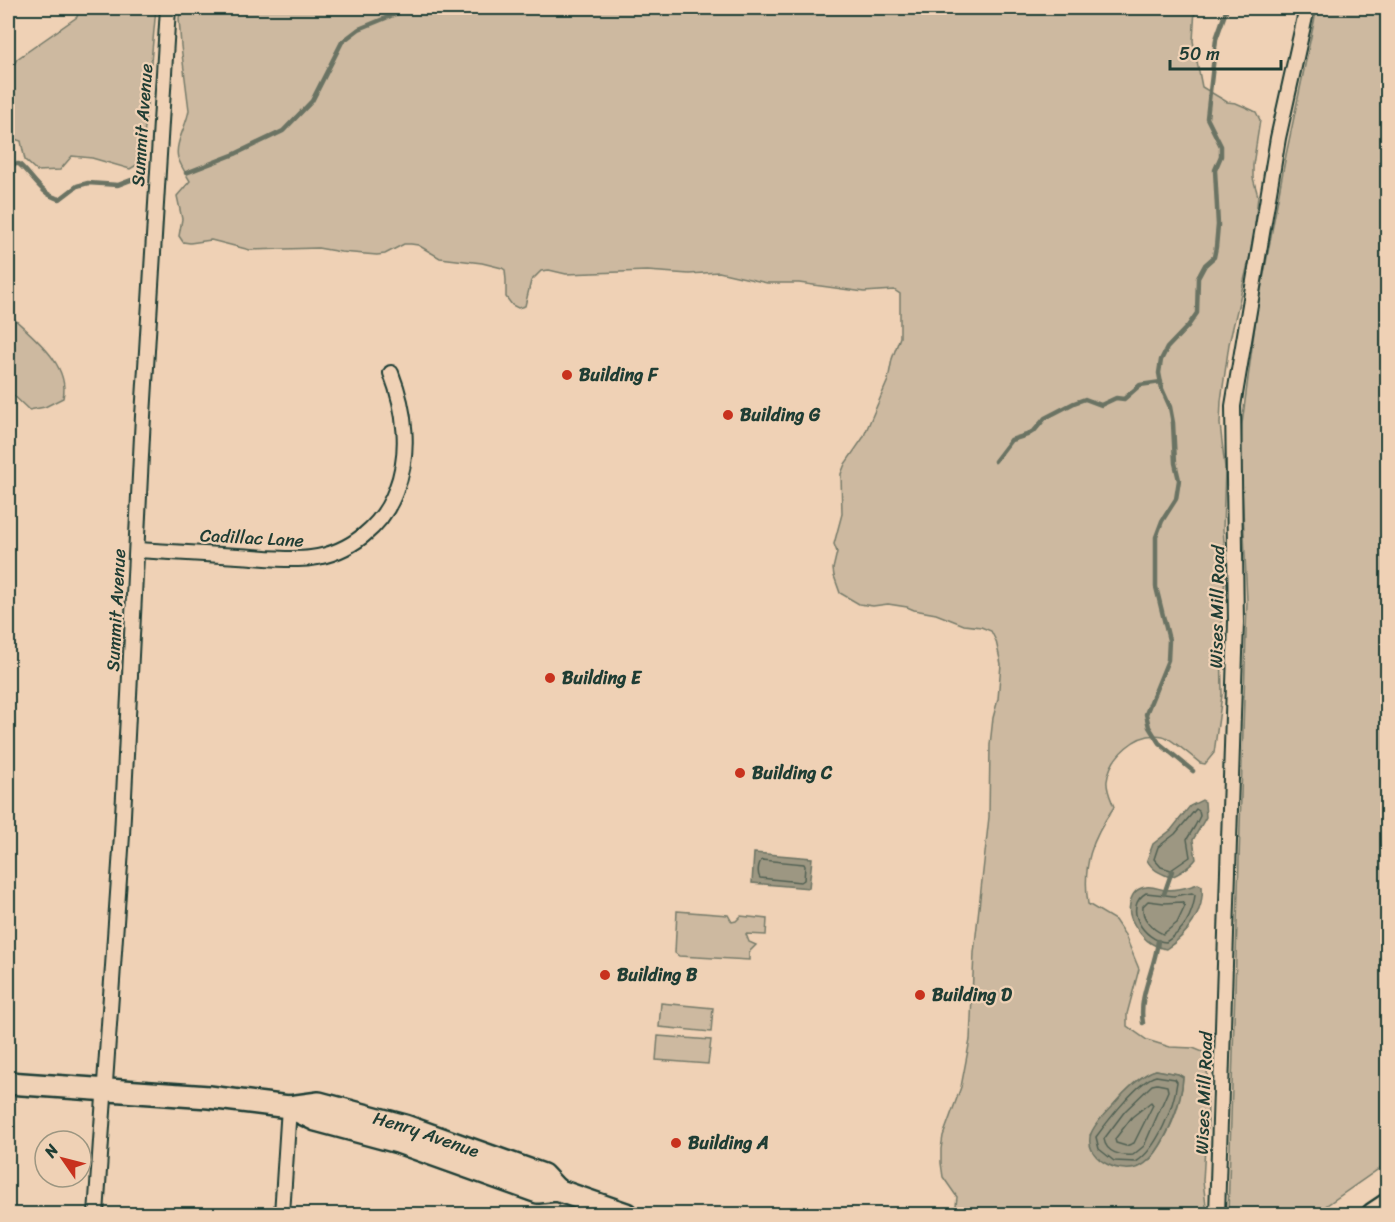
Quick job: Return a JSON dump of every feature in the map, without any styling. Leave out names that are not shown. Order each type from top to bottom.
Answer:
[{"type":"main road","name":"Henry Avenue","points":[[8,1083],[209,1097],[289,1107],[316,1120],[398,1142],[538,1192],[557,1190],[626,1215]]},
{"type":"main road","points":[[1373,1215],[1388,1204]]},
{"type":"street","name":"Summit Avenue","points":[[96,1215],[119,883],[143,404],[168,8]]},
{"type":"street","name":"Wises Mill Road","points":[[1217,1215],[1236,622],[1233,406],[1278,138],[1306,8]]},
{"type":"street","name":"Cadillac Lane","points":[[137,550],[301,559],[336,552],[360,539],[388,508],[402,471],[403,417],[397,388],[391,373]]},
{"type":"street","points":[[282,1215],[289,1107]]},
{"type":"shaded area","points":[[79,8],[156,8],[143,148],[140,163],[130,169],[92,158],[72,156],[60,170],[37,171],[25,160],[21,141],[8,137],[8,75],[17,59],[77,17]]},
{"type":"shaded area","points":[[181,8],[1195,8],[1193,41],[1202,87],[1227,102],[1236,103],[1256,112],[1260,120],[1253,165],[1253,178],[1258,196],[1253,243],[1229,344],[1221,401],[1220,424],[1225,468],[1223,529],[1226,566],[1221,627],[1222,695],[1214,753],[1205,764],[1200,763],[1163,736],[1144,737],[1126,747],[1119,754],[1109,772],[1107,781],[1114,807],[1090,853],[1086,890],[1088,904],[1115,920],[1125,935],[1139,969],[1127,1014],[1127,1026],[1147,1040],[1170,1047],[1193,1048],[1203,1052],[1207,1058],[1208,1128],[1203,1181],[1207,1214],[955,1214],[957,1197],[943,1177],[941,1149],[943,1136],[961,1087],[970,1040],[974,953],[989,817],[990,745],[1001,664],[996,641],[991,631],[907,607],[888,604],[873,606],[859,604],[840,593],[833,569],[837,552],[834,544],[842,514],[841,474],[845,464],[863,438],[888,380],[900,337],[900,294],[894,290],[864,292],[799,283],[767,283],[719,272],[689,274],[647,271],[566,274],[549,270],[541,271],[531,281],[525,306],[518,308],[512,305],[506,297],[505,270],[502,268],[440,258],[418,245],[404,244],[385,254],[377,255],[318,248],[250,250],[211,240],[183,242],[179,236],[182,219],[177,196],[190,181],[177,153],[189,110],[179,18]],"holes":[[[1156,1070],[1183,1077],[1177,1110],[1162,1143],[1149,1161],[1090,1135],[1129,1088],[1148,1073]]]},
{"type":"shaded area","points":[[1317,8],[1387,8],[1387,1163],[1314,1214],[1228,1214],[1247,601],[1241,464],[1242,424],[1256,317],[1286,155]]},
{"type":"shaded area","points":[[8,313],[37,340],[55,362],[64,385],[63,398],[45,407],[29,410],[8,390]]},
{"type":"shaded area","points":[[677,911],[728,915],[732,922],[741,916],[767,919],[766,935],[746,934],[749,942],[756,945],[749,952],[749,960],[679,956],[675,953]]},
{"type":"shaded area","points":[[661,1003],[713,1008],[711,1032],[659,1027]]},
{"type":"shaded area","points":[[658,1036],[711,1040],[708,1064],[656,1060]]},
{"type":"water","points":[[1202,800],[1205,802],[1206,817],[1193,840],[1196,859],[1184,870],[1170,877],[1157,871],[1147,860],[1153,844],[1171,830],[1190,806]]},
{"type":"water","points":[[754,853],[812,858],[809,888],[752,883]]},
{"type":"water","points":[[1198,884],[1202,886],[1201,905],[1193,922],[1174,943],[1166,949],[1151,943],[1140,933],[1130,913],[1130,902],[1135,892],[1146,887],[1169,890]]},
{"type":"water","points":[[1156,1070],[1183,1077],[1179,1100],[1164,1139],[1157,1151],[1141,1166],[1125,1169],[1107,1164],[1094,1153],[1090,1146],[1093,1128],[1128,1089],[1139,1079]]},
{"type":"waterway","points":[[186,173],[235,154],[283,131],[312,101],[342,42],[359,29],[410,8]]},
{"type":"waterway","points":[[1193,771],[1159,743],[1149,727],[1146,714],[1168,660],[1169,640],[1156,587],[1156,537],[1162,521],[1176,499],[1179,480],[1175,463],[1173,423],[1159,373],[1161,360],[1167,348],[1197,313],[1198,278],[1205,265],[1214,257],[1216,247],[1218,225],[1215,170],[1221,156],[1221,146],[1207,118],[1216,39],[1227,8]]},
{"type":"waterway","points":[[8,164],[19,164],[43,190],[60,199],[77,186],[88,183],[118,185],[131,180]]},
{"type":"waterway","points":[[995,461],[1011,440],[1027,435],[1035,430],[1045,418],[1074,403],[1085,399],[1101,405],[1116,398],[1124,399],[1140,385],[1161,382]]},
{"type":"waterway","points":[[1164,894],[1172,871]]},
{"type":"waterway","points":[[1143,1023],[1143,1002],[1158,941]]},
{"type":"place","name":"Building F","points":[[567,375]]},
{"type":"place","name":"Building G","points":[[728,415]]},
{"type":"place","name":"Building E","points":[[550,678]]},
{"type":"place","name":"Building C","points":[[740,773]]},
{"type":"place","name":"Building B","points":[[605,975]]},
{"type":"place","name":"Building D","points":[[920,995]]},
{"type":"place","name":"Building A","points":[[676,1143]]}]
